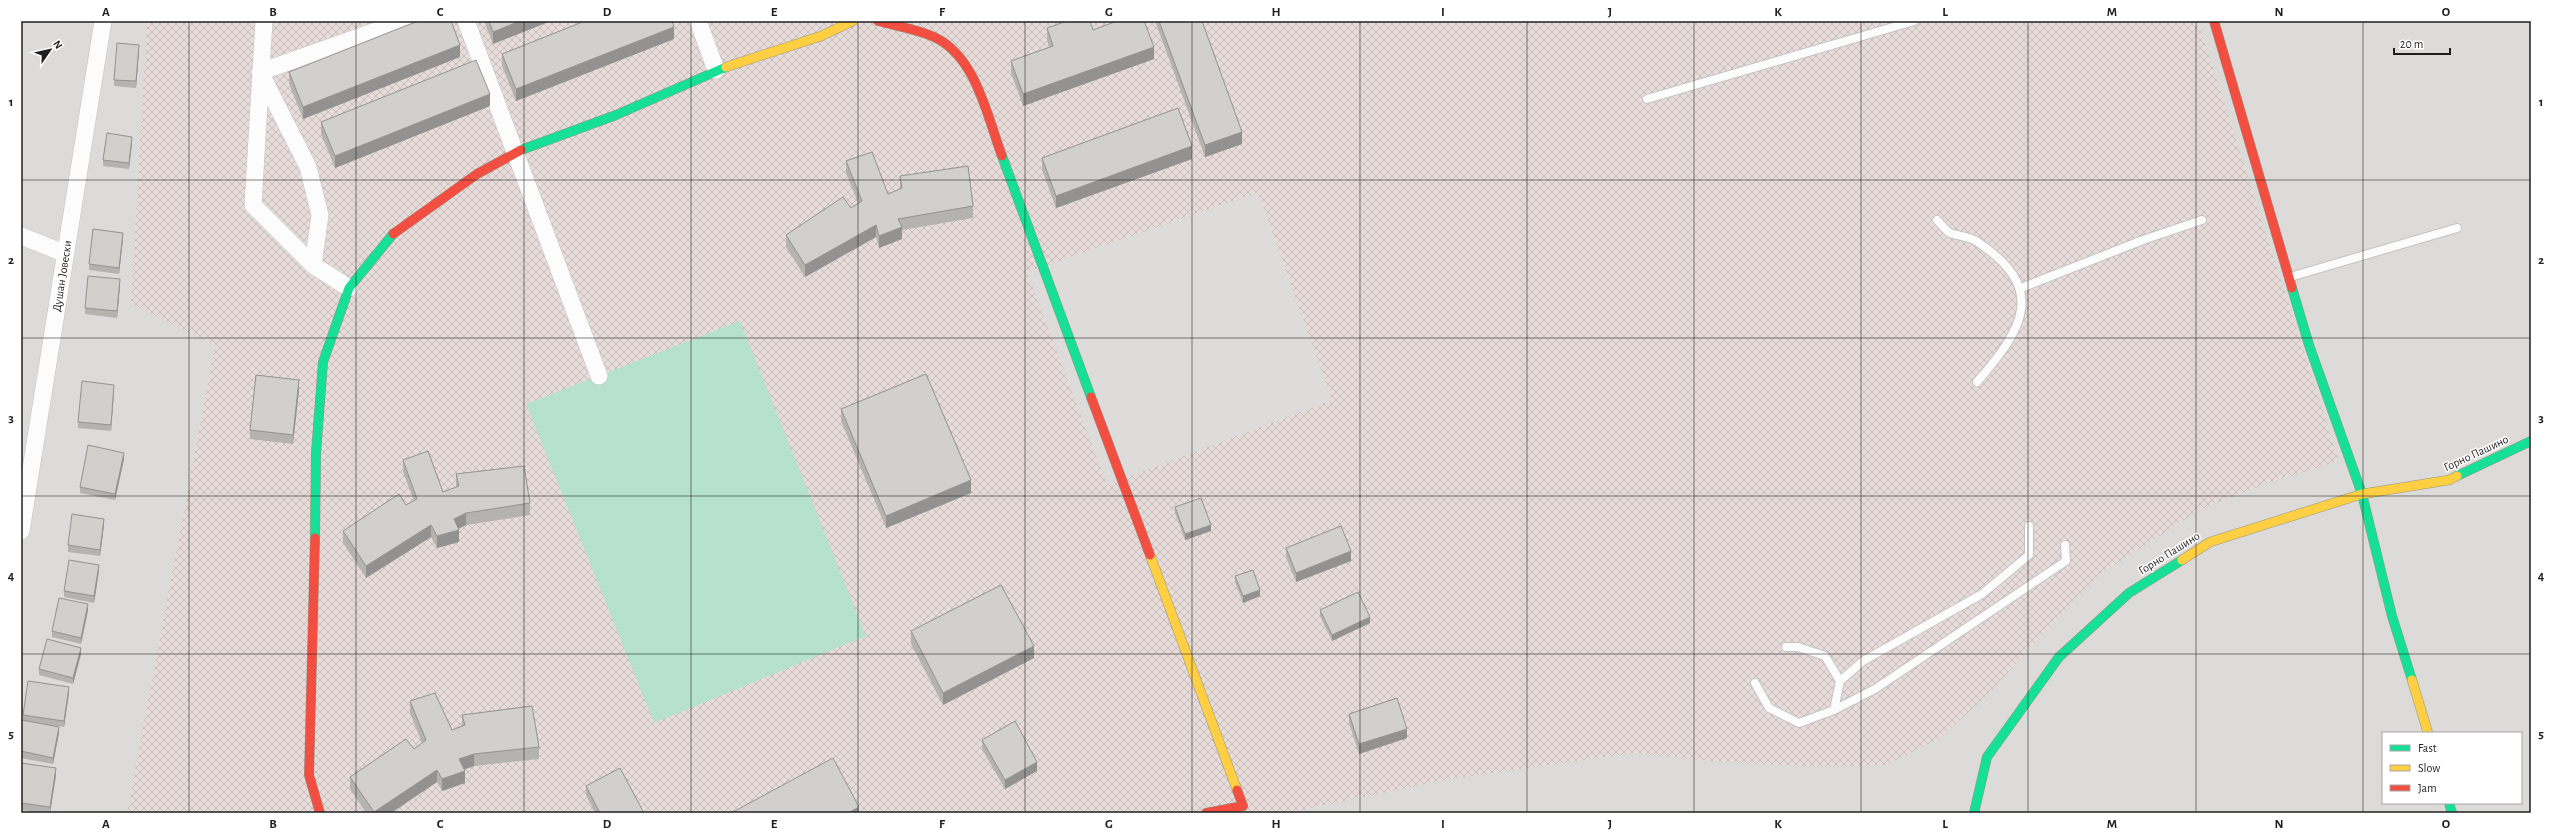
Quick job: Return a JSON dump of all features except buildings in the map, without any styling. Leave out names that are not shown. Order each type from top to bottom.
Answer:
[{"type":"street","name":"Душан Јовески","points":[[22,521],[103,21]]},
{"type":"street","points":[[264,21],[253,206],[314,265],[349,288]]},
{"type":"street","points":[[260,72],[404,21]]},
{"type":"street","points":[[466,21],[517,152],[599,376]]},
{"type":"street","points":[[698,21],[716,70]]},
{"type":"street","points":[[320,813],[309,775],[314,673],[316,453],[324,362],[349,288],[389,237],[477,174],[517,152],[616,115],[716,70],[822,36],[853,21]]},
{"type":"street","points":[[878,21],[934,37],[956,52],[974,81],[1243,806],[1206,813]]},
{"type":"street","points":[[2214,21],[2309,345],[2362,494],[2392,616],[2428,732]]},
{"type":"street","points":[[260,72],[308,167],[320,215],[314,265]]},
{"type":"street","points":[[21,236],[66,254]]},
{"type":"street","name":"Горно Пашино","points":[[1974,813],[1987,757],[2059,657],[2129,593],[2210,542],[2362,494],[2449,480],[2531,441]]},
{"type":"lane","points":[[1647,99],[1914,21]]},
{"type":"lane","points":[[1937,220],[1948,232],[1974,240],[2002,260],[2022,288],[2021,316],[2002,353],[1977,382]]},
{"type":"lane","points":[[2022,288],[2143,240],[2202,220]]},
{"type":"lane","points":[[2289,277],[2457,228]]},
{"type":"lane","points":[[1834,710],[1840,681],[1863,661],[1920,631],[1988,589],[2029,555],[2029,526]]},
{"type":"lane","points":[[1755,683],[1768,708],[1799,723],[1834,710],[1875,689],[2066,561],[2065,545]]},
{"type":"lane","points":[[1786,647],[1798,647],[1825,656],[1840,681]]},
{"type":"shaded area","points":[[21,21],[2531,21],[2531,813],[21,813]]},
{"type":"shaded area","points":[[147,21],[2198,21],[2339,461],[2270,482],[2201,509],[2097,576],[1984,698],[1939,739],[1886,765],[1820,767],[1722,762],[1634,753],[1449,779],[1287,813],[127,813],[215,345],[131,303]]},
{"type":"shaded area","points":[[1258,192],[1332,400],[1107,485],[1027,272]]},
{"type":"green space","points":[[740,321],[866,636],[654,723],[526,404]]},
{"type":"traffic: fast","points":[[521,150],[616,115],[726,67]]},
{"type":"traffic: fast","points":[[1002,156],[1091,397]]},
{"type":"traffic: fast","points":[[315,538],[316,453],[323,362],[349,288],[393,234]]},
{"type":"traffic: fast","points":[[2292,288],[2309,345],[2362,494],[2392,616],[2412,680]]},
{"type":"traffic: fast","points":[[2457,476],[2531,441]]},
{"type":"traffic: fast","points":[[1974,813],[1987,757],[2059,657],[2129,593],[2182,560]]},
{"type":"traffic: fast","points":[[2449,804],[2452,813]]},
{"type":"traffic: slow","points":[[726,67],[821,36],[853,21]]},
{"type":"traffic: slow","points":[[2182,560],[2210,542],[2362,494],[2449,480],[2457,476]]},
{"type":"traffic: slow","points":[[1150,555],[1237,790]]},
{"type":"traffic: slow","points":[[2412,680],[2428,732]]},
{"type":"traffic: jam","points":[[878,21],[914,30],[934,37],[948,46],[960,58],[970,72],[978,89],[1002,156]]},
{"type":"traffic: jam","points":[[2214,21],[2292,288]]},
{"type":"traffic: jam","points":[[393,234],[477,174],[521,150]]},
{"type":"traffic: jam","points":[[1091,397],[1150,555]]},
{"type":"traffic: jam","points":[[315,538],[309,775],[320,813]]},
{"type":"traffic: jam","points":[[1206,813],[1243,806],[1237,790]]}]
